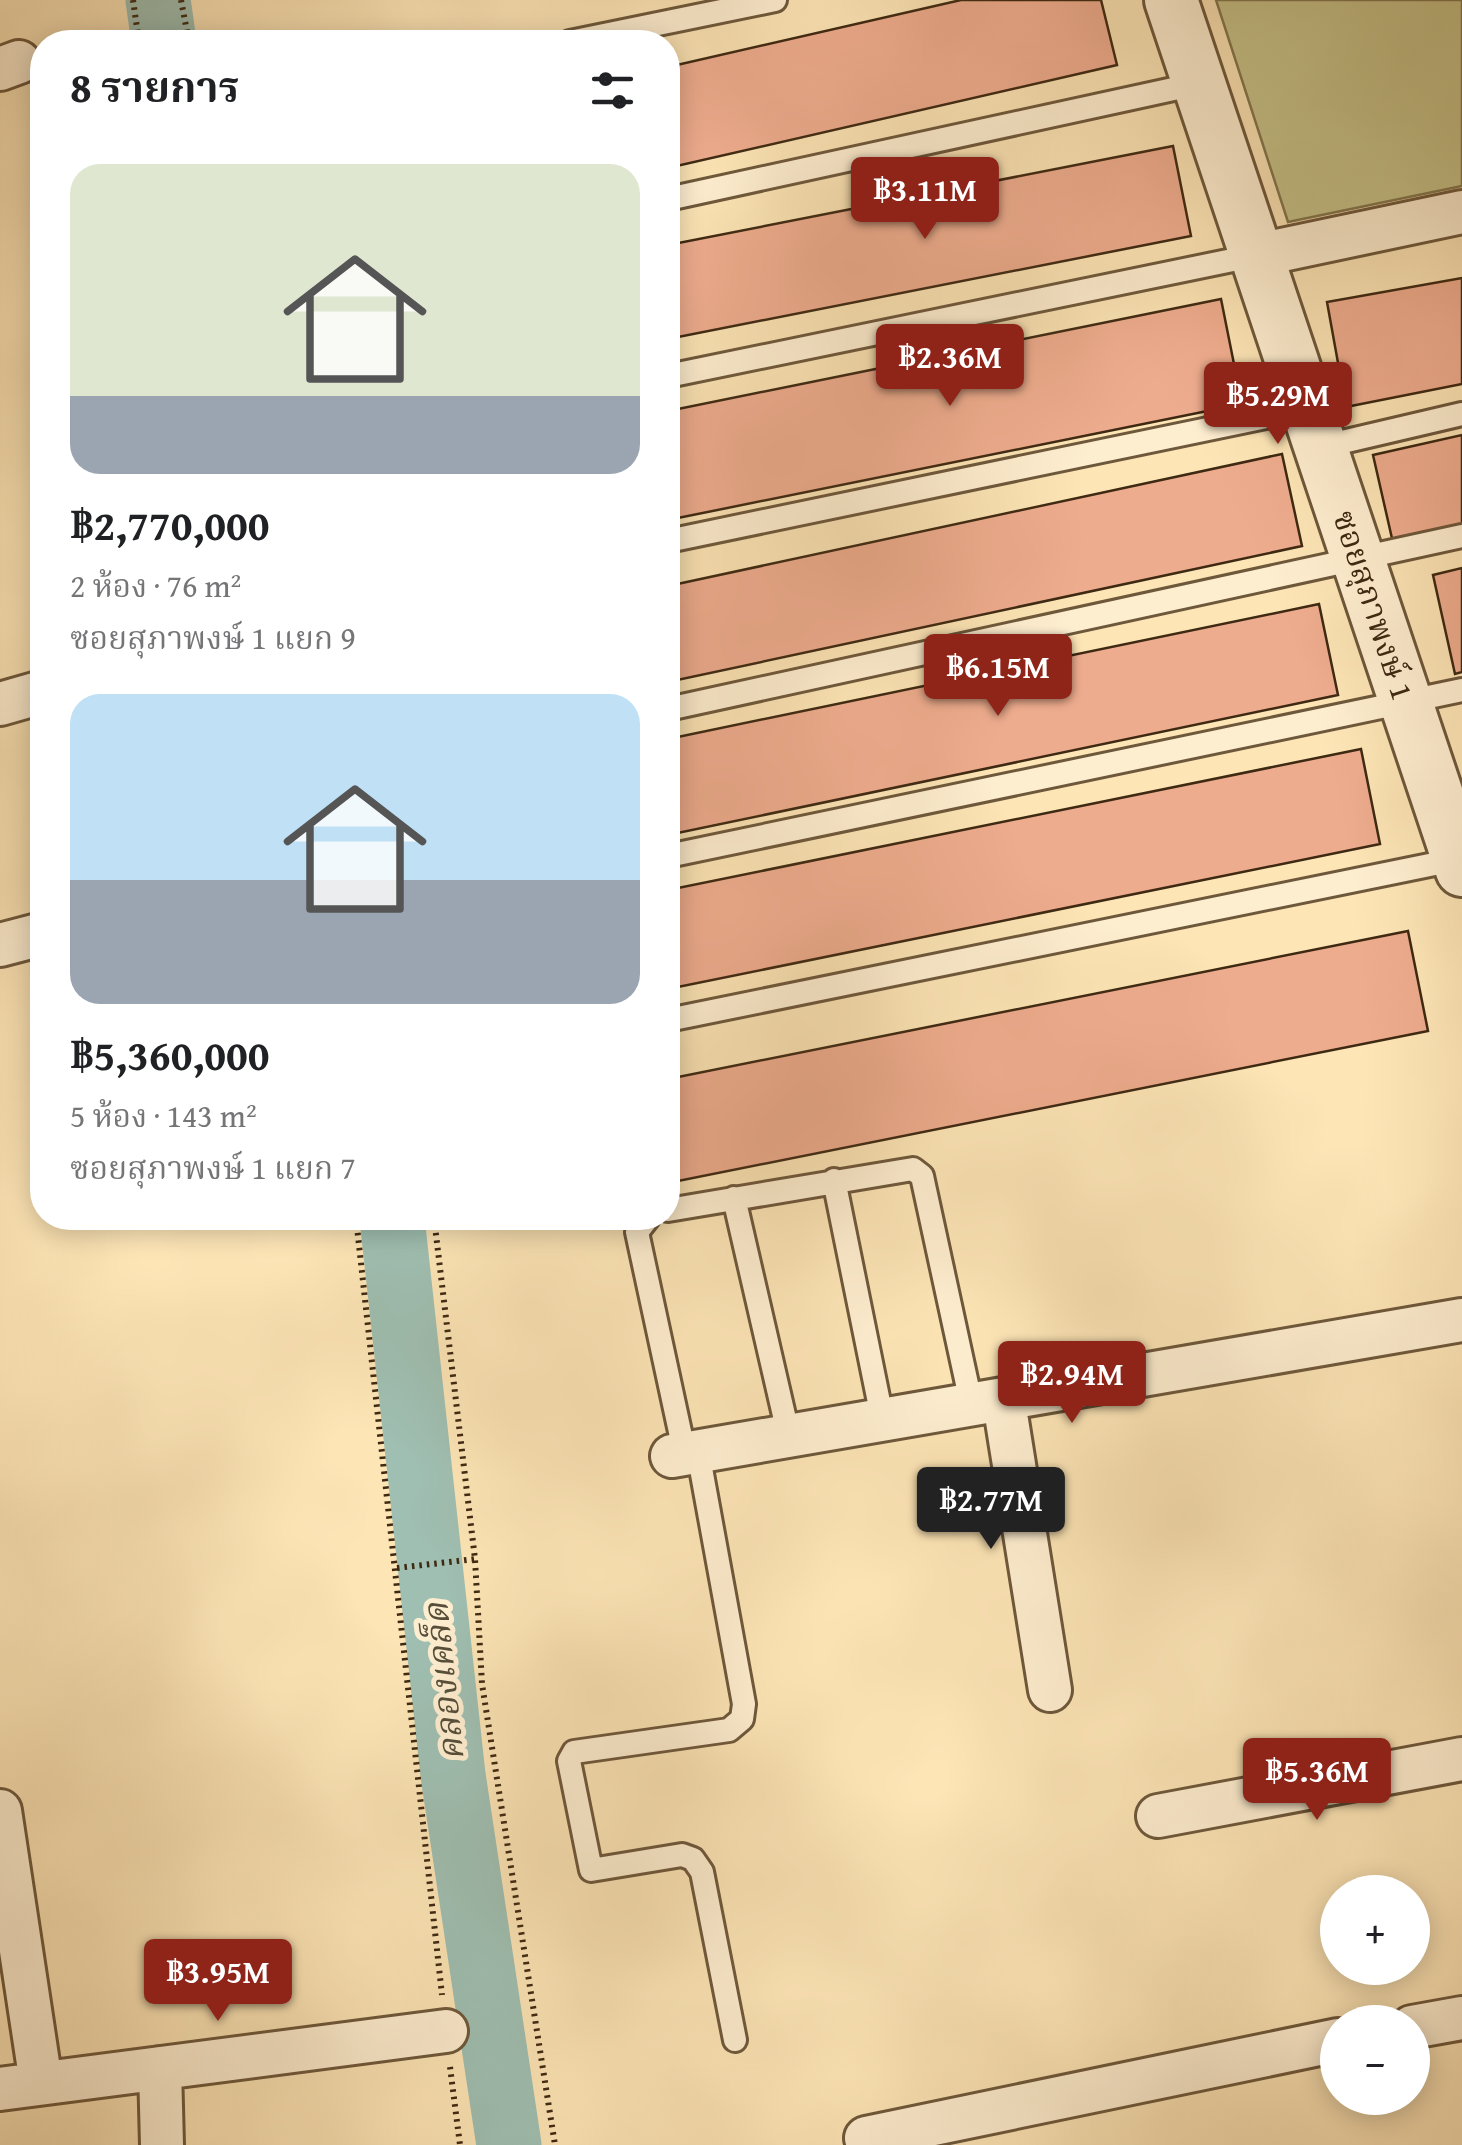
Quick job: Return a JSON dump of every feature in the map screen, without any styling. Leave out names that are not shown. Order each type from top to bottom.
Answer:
[{"type":"street","name":"ซอยสุภาพงษ์ 1","points":[[1171,0],[1461,863]]},
{"type":"street","points":[[1258,255],[1462,212]]},
{"type":"street","points":[[0,704],[30,695]]},
{"type":"street","points":[[0,946],[30,937]]},
{"type":"street","points":[[685,1454],[1462,1320]]},
{"type":"street","points":[[988,1404],[1050,1690]]},
{"type":"street","points":[[1158,1816],[1462,1759]]},
{"type":"street","points":[[0,1812],[20,2086],[446,2031]]},
{"type":"street","points":[[1430,2024],[1462,2018]]},
{"type":"street","points":[[866,2138],[1320,2044]]},
{"type":"street","points":[[160,2068],[162,2145]]},
{"type":"lane","points":[[628,30],[774,0]]},
{"type":"lane","points":[[680,195],[1200,83]]},
{"type":"lane","points":[[680,374],[1258,255]]},
{"type":"lane","points":[[680,540],[1315,427],[1462,414]]},
{"type":"lane","points":[[680,706],[1462,536]]},
{"type":"lane","points":[[680,853],[1462,690]]},
{"type":"lane","points":[[680,1018],[1461,863]]},
{"type":"lane","points":[[680,1208],[905,1168],[922,1176],[988,1404]]},
{"type":"lane","points":[[834,1180],[883,1422]]},
{"type":"lane","points":[[734,1198],[789,1437]]},
{"type":"lane","points":[[639,1230],[685,1454],[744,1704],[742,1720],[729,1730],[574,1752],[569,1762],[591,1870],[682,1855],[693,1860],[702,1872],[735,2040]]},
{"type":"path","points":[[134,0],[138,30]]},
{"type":"path","points":[[181,0],[186,30]]},
{"type":"path","points":[[357,1230],[460,2145]]},
{"type":"path","points":[[435,1230],[474,1559],[482,1684],[555,2145]]},
{"type":"path","points":[[397,1568],[474,1559]]},
{"type":"shaded area","points":[[1216,0],[1462,0],[1462,186],[1288,222]]},
{"type":"building","points":[[961,0],[1101,0],[1117,65],[680,165],[680,64]]},
{"type":"building","points":[[1173,146],[1191,236],[680,337],[680,243]]},
{"type":"building","points":[[1462,278],[1462,384],[1346,407],[1327,302]]},
{"type":"building","points":[[1221,299],[1242,404],[680,518],[680,409]]},
{"type":"building","points":[[1462,435],[1462,541],[1396,556],[1373,455]]},
{"type":"building","points":[[1282,454],[1302,546],[680,679],[680,583]]},
{"type":"building","points":[[1462,568],[1462,672],[1455,674],[1433,575]]},
{"type":"building","points":[[1319,604],[1338,695],[680,832],[680,737]]},
{"type":"building","points":[[1361,749],[1380,844],[680,987],[680,888]]},
{"type":"building","points":[[1408,931],[1428,1031],[680,1181],[680,1077]]},
{"type":"waterway","name":"คลองเคล็ด","points":[[158,0],[162,30]]},
{"type":"waterway","name":"คลองเคล็ด","points":[[393,1230],[453,1775],[509,2145]]}]
